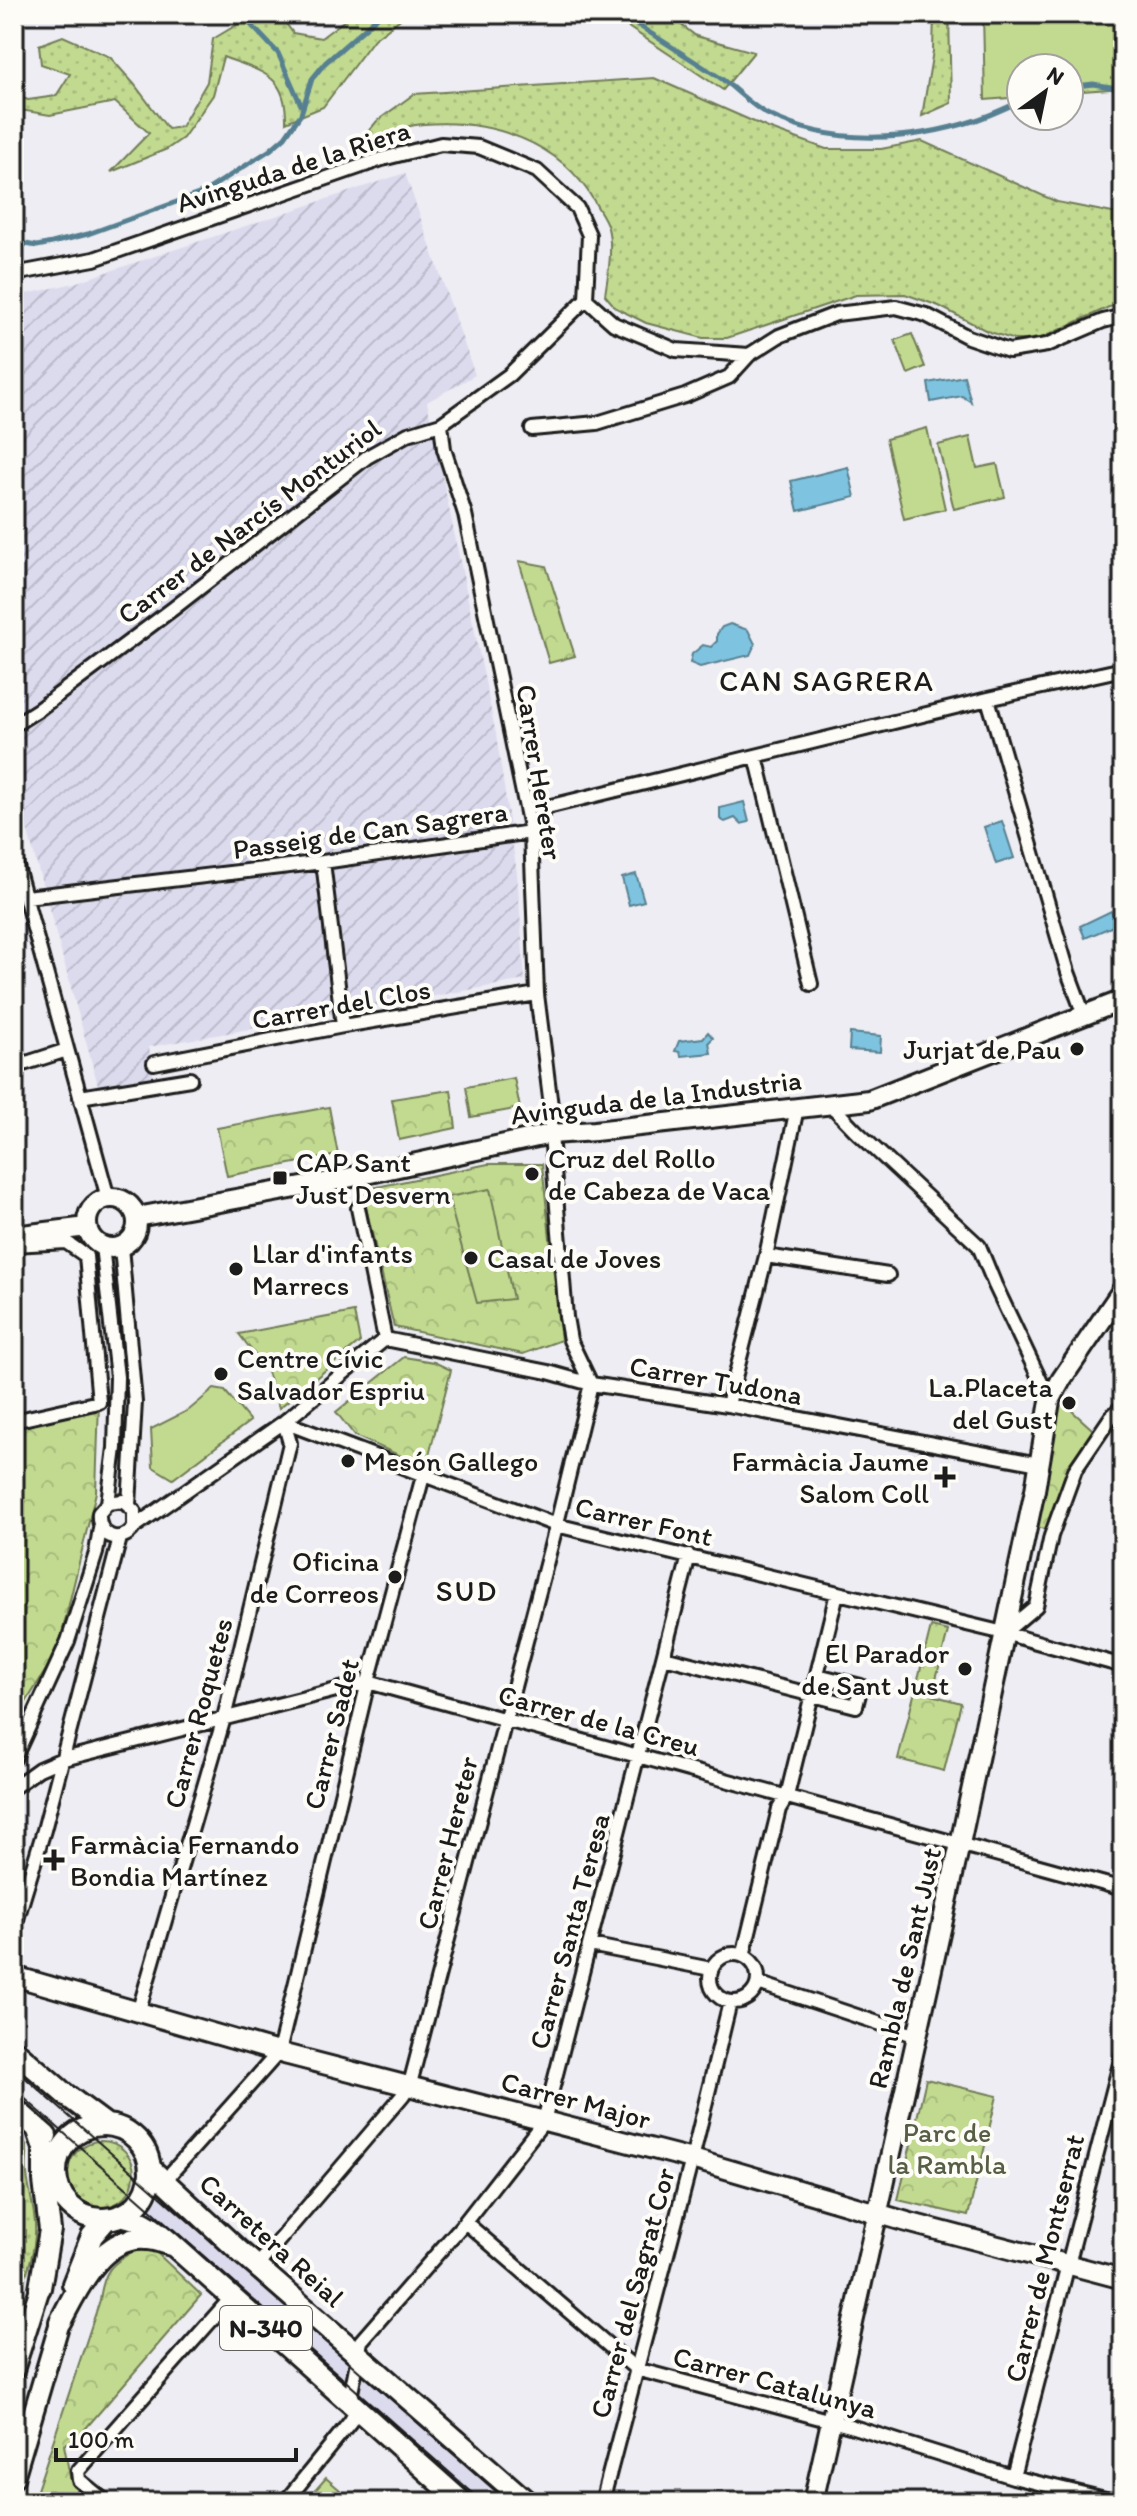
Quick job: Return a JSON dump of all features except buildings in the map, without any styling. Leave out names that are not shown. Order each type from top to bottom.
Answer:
[{"type":"main road","name":"N-340","points":[[14,2050],[105,2124],[134,2136],[158,2176]]},
{"type":"main road","points":[[14,2108],[61,2149]]},
{"type":"main road","points":[[40,2288],[54,2261],[62,2232],[66,2202],[59,2185],[57,2167],[61,2149],[77,2132],[105,2124]]},
{"type":"main road","points":[[37,2128],[44,2148],[44,2181],[50,2230],[40,2288]]},
{"type":"main road","points":[[60,2322],[92,2236],[142,2200],[158,2176]]},
{"type":"main road","name":"Carretera Reial","points":[[158,2176],[527,2502]]},
{"type":"main road","name":"N-340","points":[[66,2202],[79,2214],[138,2219],[151,2227],[462,2502]]},
{"type":"main road","points":[[60,2322],[80,2284],[105,2254],[131,2240],[145,2238],[174,2246]]},
{"type":"street","name":"Avinguda de la Riera","points":[[14,274],[94,259],[354,168],[406,151],[441,144],[479,147],[537,171],[577,208],[589,235],[586,299]]},
{"type":"street","points":[[586,299],[614,324],[676,350],[749,355]]},
{"type":"street","name":"Carrer de Narcís Monturiol","points":[[14,725],[174,608],[367,457],[408,434],[441,424],[509,375],[586,299]]},
{"type":"street","points":[[532,429],[597,423],[685,396],[729,377],[749,355],[779,336],[836,314],[896,307],[926,315],[968,337],[1009,351],[1047,345],[1103,321],[1123,316]]},
{"type":"street","name":"Carrer Hereter","points":[[257,2266],[410,2084],[591,1384],[570,1340],[551,1106],[537,994],[531,832],[465,514],[444,449],[441,424]]},
{"type":"street","name":"Passeig de Can Sagrera","points":[[26,897],[323,862],[531,832],[547,807],[1123,669]]},
{"type":"street","points":[[988,699],[1068,972],[1084,1015]]},
{"type":"street","points":[[756,756],[811,984]]},
{"type":"street","points":[[14,856],[108,1198]]},
{"type":"street","points":[[323,862],[343,1026]]},
{"type":"street","name":"Carrer del Clos","points":[[154,1063],[343,1026],[537,994]]},
{"type":"street","name":"Avinguda de la Industria","points":[[137,1217],[324,1183],[551,1134],[611,1130],[869,1100],[1123,1000]]},
{"type":"street","points":[[14,1067],[67,1050]]},
{"type":"street","points":[[80,1097],[190,1079]]},
{"type":"street","points":[[830,1104],[979,1246],[1050,1401]]},
{"type":"street","points":[[728,1405],[766,1256],[797,1108]]},
{"type":"street","points":[[108,1198],[129,1204],[137,1217],[135,1235],[112,1246],[95,1242],[87,1227],[92,1208],[108,1198]]},
{"type":"street","points":[[14,1929],[44,1830],[120,1538],[284,1422],[385,1339],[358,1208]]},
{"type":"street","points":[[14,1236],[87,1227]]},
{"type":"street","points":[[14,1245],[66,1242],[86,1256],[99,1402],[14,1421]]},
{"type":"street","points":[[14,1759],[68,1641],[96,1553],[99,1513],[108,1503],[116,1432],[117,1377],[112,1246]]},
{"type":"street","points":[[112,1246],[135,1402],[129,1505]]},
{"type":"street","points":[[766,1256],[888,1275]]},
{"type":"street","points":[[1050,1401],[1123,1289]]},
{"type":"street","name":"Carrer Tudona","points":[[385,1339],[548,1372],[591,1384],[728,1405],[1039,1464]]},
{"type":"street","name":"Rambla de Sant Just","points":[[813,2502],[960,1844],[1050,1401]]},
{"type":"street","points":[[1004,1633],[1036,1606],[1051,1536],[1075,1470],[1111,1417],[1123,1406]]},
{"type":"street","name":"Carrer Font","points":[[284,1422],[556,1525],[1004,1633],[1123,1666]]},
{"type":"street","name":"Carrer Roquetes","points":[[138,2013],[224,1718],[290,1443],[284,1422]]},
{"type":"street","name":"Carrer Sadet","points":[[279,2052],[368,1682],[423,1476]]},
{"type":"street","points":[[108,1503],[123,1501],[129,1505],[136,1519],[134,1527]]},
{"type":"street","points":[[100,1528],[112,1537],[120,1538]]},
{"type":"street","points":[[1024,1541],[1051,1536]]},
{"type":"street","name":"Carrer Santa Teresa","points":[[358,2353],[368,2331],[465,2222],[544,2121],[689,1556]]},
{"type":"street","points":[[743,1956],[779,1809],[787,1796],[837,1593]]},
{"type":"street","points":[[664,1657],[856,1706],[861,1686],[817,1675]]},
{"type":"street","name":"Carrer de la Creu","points":[[14,1787],[39,1769],[60,1760],[368,1682],[1123,1889]]},
{"type":"street","points":[[590,1945],[711,1969]]},
{"type":"street","points":[[724,1956],[743,1956],[755,1967],[758,1983],[748,1998],[730,2002],[720,1998],[709,1980],[711,1969],[724,1956]]},
{"type":"street","name":"Carrer Major","points":[[14,1976],[279,2052],[692,2159],[1123,2279]]},
{"type":"street","points":[[758,1983],[917,2036]]},
{"type":"street","name":"Carrer del Sagrat Cor","points":[[602,2502],[730,2002]]},
{"type":"street","points":[[158,2176],[172,2172],[279,2052]]},
{"type":"street","name":"Carrer de Montserrat","points":[[1013,2477],[1123,2052]]},
{"type":"street","name":"Carrer Catalunya","points":[[465,2222],[636,2369],[831,2422],[1013,2477],[1118,2502]]},
{"type":"street","points":[[14,2370],[40,2288]]},
{"type":"street","points":[[106,2502],[79,2480],[78,2471],[231,2298]]},
{"type":"street","points":[[14,2478],[60,2322]]},
{"type":"street","points":[[285,2502],[357,2410],[351,2393],[358,2353]]},
{"type":"shaded area","points":[[405,173],[475,375],[427,402],[496,734],[517,873],[525,980],[149,1047],[155,1087],[101,1096],[14,782],[14,297],[74,283]]},
{"type":"shaded area","points":[[164,2192],[349,2356],[345,2387],[147,2212]]},
{"type":"shaded area","points":[[362,2368],[513,2502],[475,2502],[359,2399]]},
{"type":"green space","points":[[241,14],[279,14],[293,33],[321,38],[353,14],[407,14],[374,39],[323,107],[286,122],[285,106],[277,84],[260,72],[223,57],[213,95],[183,138],[167,149],[111,172],[149,133],[115,102],[50,115],[14,109],[14,95],[28,100],[56,96],[70,74],[41,64],[39,45],[63,36],[110,57],[168,129],[181,127],[207,82],[213,39],[238,24]]},
{"type":"green space","points":[[597,14],[667,14],[696,36],[754,52],[723,90],[625,25]]},
{"type":"green space","points":[[934,14],[949,14],[951,103],[922,116],[933,51]]},
{"type":"green space","points":[[983,14],[1123,14],[1123,88],[1085,91],[1085,52],[1005,52],[1005,98],[985,100]]},
{"type":"green space","points":[[654,78],[768,128],[826,149],[881,149],[922,141],[1057,202],[1123,215],[1123,305],[1109,307],[1037,340],[1015,340],[987,331],[939,306],[905,294],[856,295],[727,338],[703,338],[646,323],[616,308],[605,295],[610,253],[606,221],[580,180],[543,149],[498,130],[449,123],[408,127],[359,143],[377,121],[414,94]]},
{"type":"green space","points":[[912,334],[925,367],[908,374],[895,340]]},
{"type":"green space","points":[[927,428],[945,509],[904,519],[886,439]]},
{"type":"green space","points":[[970,437],[977,468],[997,464],[1005,497],[954,509],[938,445]]},
{"type":"green space","points":[[519,561],[546,566],[575,656],[549,663]]},
{"type":"green space","points":[[514,1078],[520,1108],[471,1117],[466,1087]]},
{"type":"green space","points":[[451,1090],[456,1128],[399,1140],[392,1099]]},
{"type":"green space","points":[[329,1107],[338,1155],[227,1176],[217,1128]]},
{"type":"green space","points":[[488,1164],[542,1164],[561,1340],[523,1354],[394,1327],[362,1190]]},
{"type":"green space","points":[[490,1189],[513,1299],[477,1303],[448,1197]]},
{"type":"green space","points":[[354,1312],[360,1342],[279,1408],[266,1369],[239,1334]]},
{"type":"green space","points":[[404,1357],[434,1362],[451,1370],[426,1467],[355,1436],[336,1412]]},
{"type":"green space","points":[[214,1389],[225,1391],[250,1421],[173,1479],[153,1467],[151,1429],[189,1410]]},
{"type":"green space","points":[[1060,1400],[1093,1430],[1064,1478],[1046,1529],[1033,1527]]},
{"type":"green space","points":[[99,1402],[96,1492],[58,1650],[14,1722],[14,1421]]},
{"type":"green space","points":[[931,1627],[948,1631],[932,1695],[961,1703],[944,1771],[898,1759]]},
{"type":"green space","name":"Parc de la Rambla","points":[[926,2079],[997,2096],[968,2216],[898,2200]]},
{"type":"green space","points":[[14,2131],[27,2147],[26,2167],[35,2235],[29,2267],[14,2309]]},
{"type":"green space","points":[[101,2141],[114,2144],[124,2151],[131,2161],[134,2174],[131,2187],[124,2197],[114,2204],[101,2207],[88,2204],[78,2197],[71,2187],[68,2174],[71,2161],[78,2151],[88,2144]]},
{"type":"green space","points":[[135,2250],[155,2251],[201,2295],[80,2435],[64,2445],[71,2482],[94,2502],[33,2502],[106,2275]]},
{"type":"green space","points":[[326,2478],[354,2502],[305,2502]]},
{"type":"water","points":[[964,376],[971,402],[962,396],[931,402],[928,383]]},
{"type":"water","points":[[848,467],[855,497],[798,511],[791,481]]},
{"type":"water","points":[[730,624],[748,630],[755,644],[750,655],[700,667],[690,663],[692,654],[703,645],[711,647],[722,627]]},
{"type":"water","points":[[744,802],[749,822],[741,824],[735,818],[725,822],[720,819],[720,808]]},
{"type":"water","points":[[1002,821],[1014,858],[996,864],[984,827]]},
{"type":"water","points":[[636,874],[644,901],[629,905],[622,878]]},
{"type":"water","points":[[1111,911],[1118,924],[1085,938],[1080,926]]},
{"type":"water","points":[[708,1032],[713,1038],[709,1042],[711,1053],[681,1056],[680,1052],[675,1051],[679,1041],[703,1038]]},
{"type":"water","points":[[850,1033],[881,1036],[880,1052],[849,1050]]},
{"type":"waterway","points":[[241,14],[278,53],[301,105]]},
{"type":"waterway","points":[[14,242],[37,246],[88,234],[204,192],[285,137],[301,114],[312,79],[325,63],[381,14]]},
{"type":"waterway","points":[[621,14],[719,77],[767,114],[817,132],[870,137],[924,133],[976,120],[1005,108]]},
{"type":"waterway","points":[[1085,85],[1123,89]]},
{"type":"tram line","points":[[14,2068],[508,2502]]},
{"type":"tram line","points":[[14,2089],[483,2502]]},
{"type":"place","name":"Jurjat de Pau","points":[[1077,1049]]},
{"type":"place","name":"Cruz del Rollo de Cabeza de Vaca","points":[[532,1174]]},
{"type":"place","name":"CAP Sant Just Desvern","points":[[280,1178]]},
{"type":"place","name":"Casal de Joves","points":[[471,1258]]},
{"type":"place","name":"Llar d'infants Marrecs","points":[[236,1269]]},
{"type":"place","name":"Centre Cívic Salvador Espriu","points":[[221,1374]]},
{"type":"place","name":"La.Placeta del Gust","points":[[1069,1403]]},
{"type":"place","name":"Mesón Gallego","points":[[348,1461]]},
{"type":"place","name":"Farmàcia Jaume Salom Coll","points":[[945,1477]]},
{"type":"place","name":"Oficina de Correos","points":[[395,1577]]},
{"type":"place","name":"El Parador de Sant Just","points":[[965,1669]]},
{"type":"place","name":"Farmàcia Fernando Bondia Martínez","points":[[54,1860]]},
{"type":"district","name":"CAN SAGRERA","points":[[827,681]]},
{"type":"district","name":"SUD","points":[[467,1591]]}]
